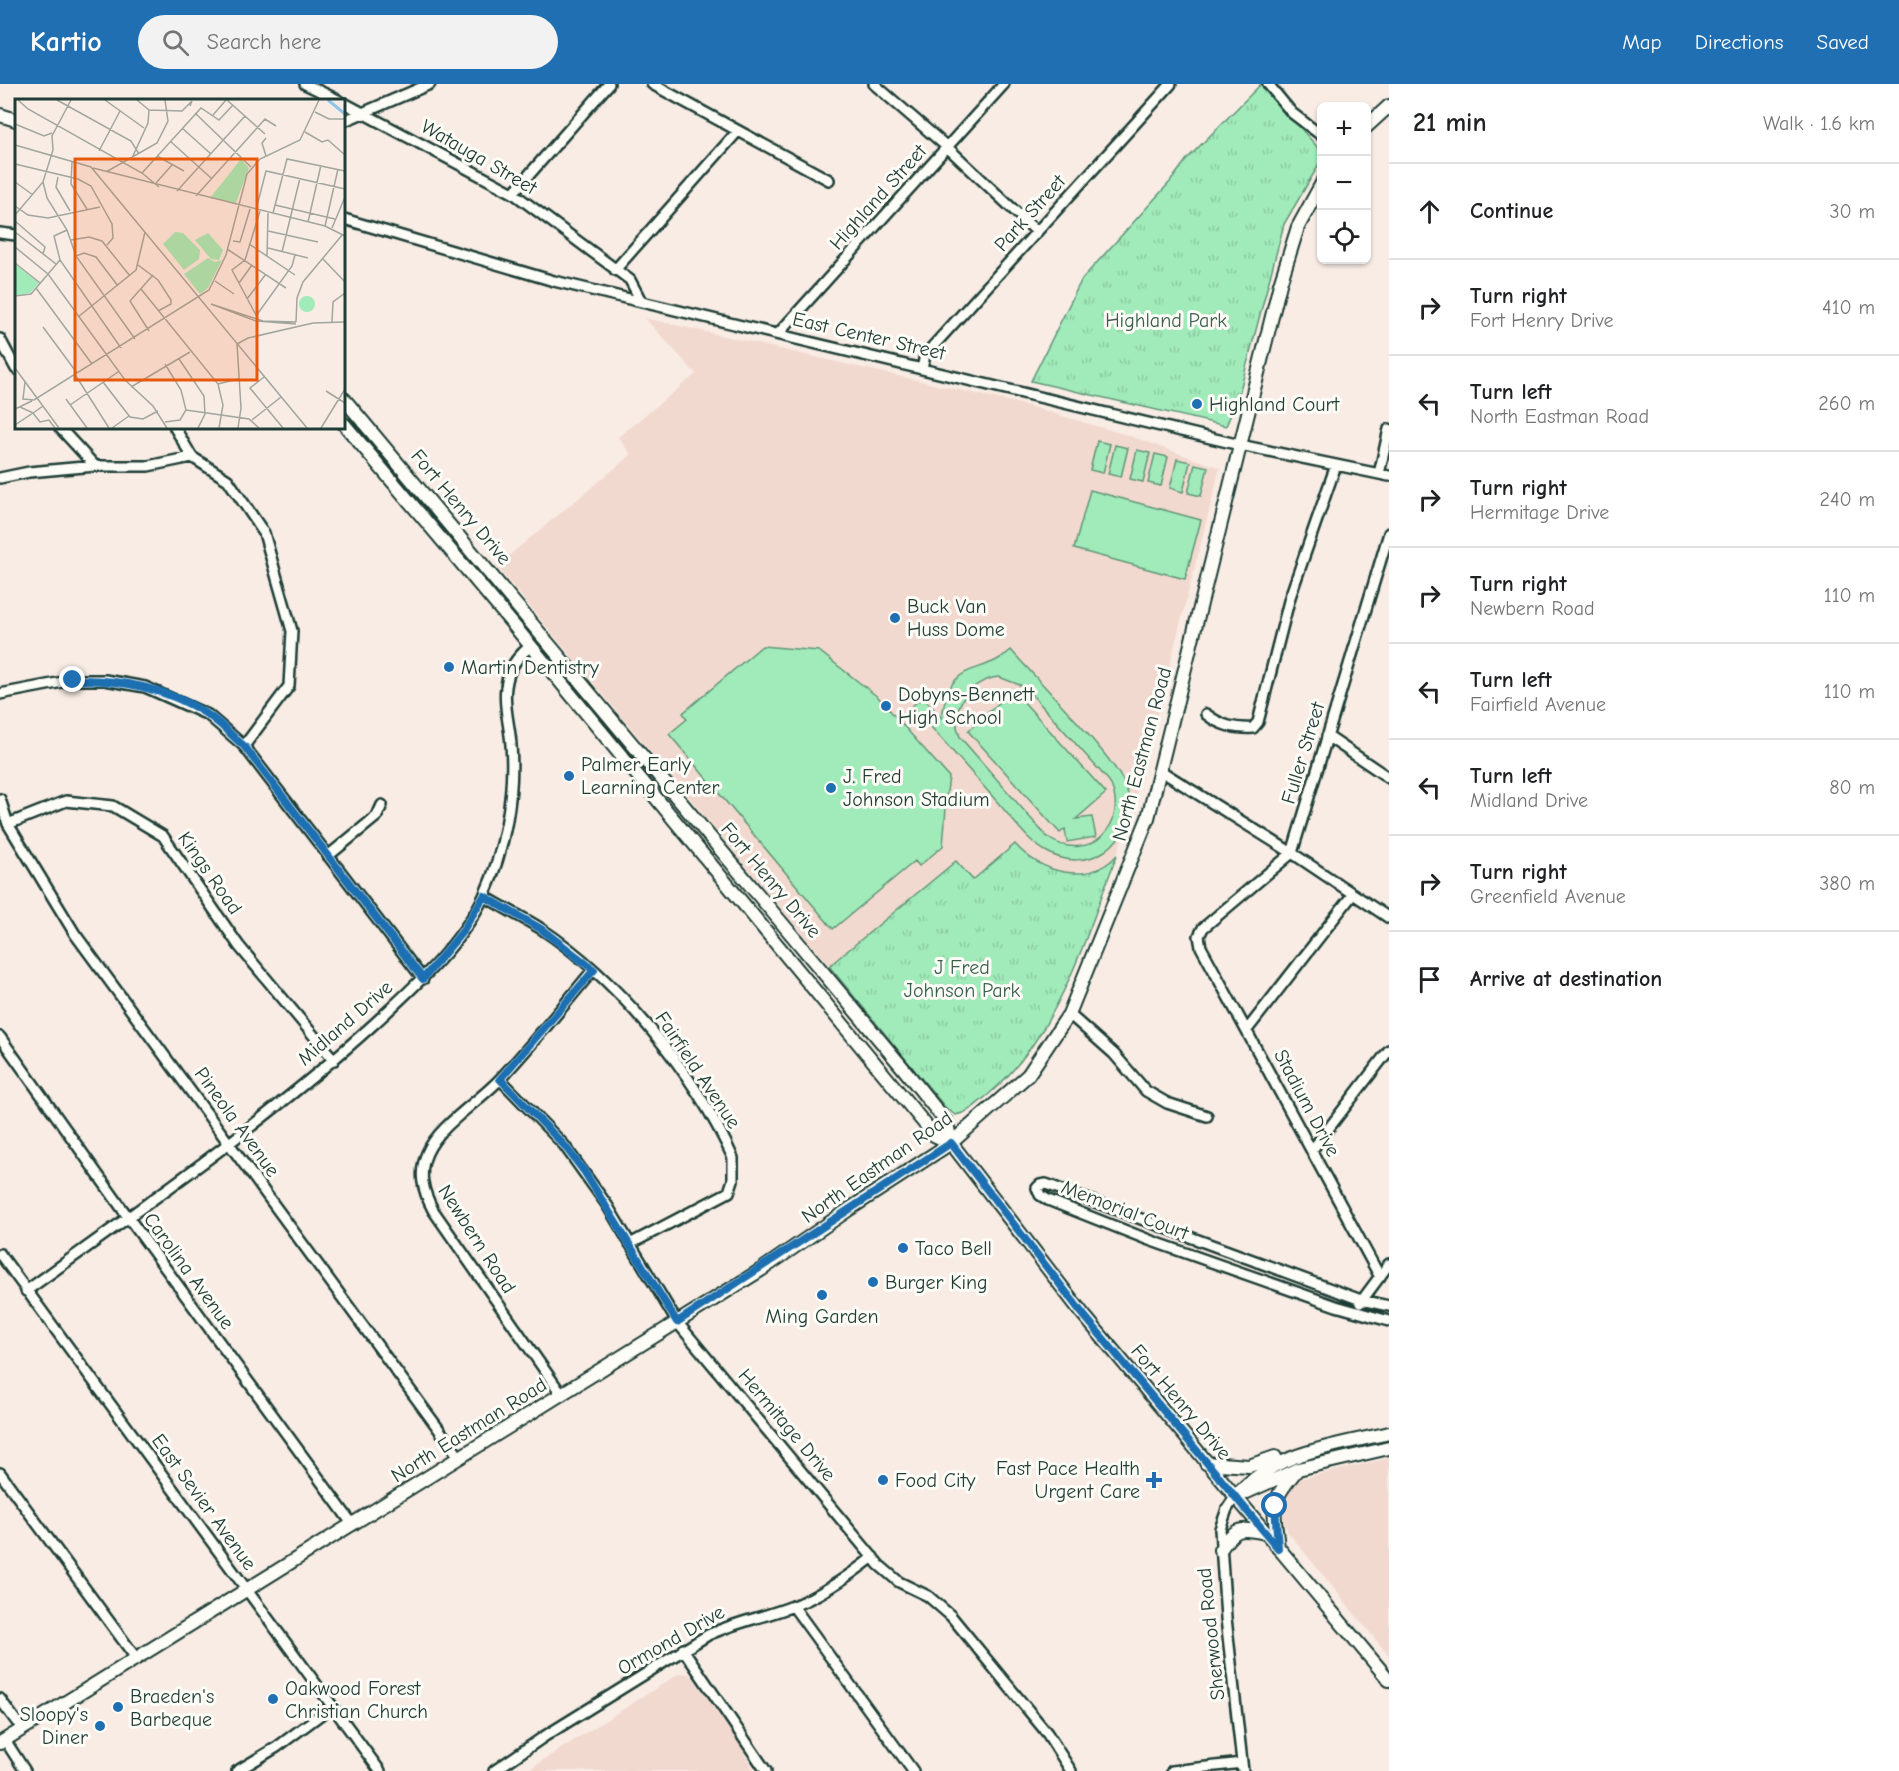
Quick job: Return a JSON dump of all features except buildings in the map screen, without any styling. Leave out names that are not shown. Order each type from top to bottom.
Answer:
[{"type":"main road","points":[[1371,122],[1389,106]]},
{"type":"main road","points":[[0,115],[15,120]]},
{"type":"main road","name":"North Eastman Road","points":[[2,1742],[677,1322],[951,1143],[1028,1075],[1069,1014],[1135,854],[1161,771],[1240,445],[1290,251],[1298,227],[1317,192]]},
{"type":"main road","name":"Fort Henry Drive","points":[[345,400],[903,1068],[947,1123],[951,1143],[1082,1313],[1389,1680]]},
{"type":"main road","name":"Fort Henry Drive","points":[[345,425],[531,646],[934,1135],[951,1143]]},
{"type":"main road","points":[[1235,1497],[1250,1480],[1272,1466],[1317,1450],[1389,1433]]},
{"type":"main road","points":[[1235,1497],[1298,1469],[1389,1448]]},
{"type":"main road","points":[[1206,1463],[1250,1466],[1284,1453],[1317,1450]]},
{"type":"main road","points":[[1278,1548],[1275,1503],[1278,1491],[1298,1469]]},
{"type":"main road","points":[[1220,1550],[1233,1533],[1240,1529],[1265,1533]]},
{"type":"street","points":[[305,84],[336,99]]},
{"type":"street","points":[[345,120],[430,84]]},
{"type":"street","points":[[513,193],[609,84]]},
{"type":"street","points":[[652,84],[829,180]]},
{"type":"street","points":[[874,84],[947,147],[1037,232]]},
{"type":"street","name":"Highland Street","points":[[778,334],[1004,84]]},
{"type":"street","name":"Park Street","points":[[922,369],[925,355],[1172,84]]},
{"type":"street","points":[[1268,84],[1292,113],[1317,132]]},
{"type":"street","name":"Watauga Street","points":[[345,104],[513,193],[630,280],[641,300]]},
{"type":"street","points":[[615,270],[737,132]]},
{"type":"street","name":"East Center Street","points":[[345,219],[554,281],[1240,445],[1389,476]]},
{"type":"street","points":[[0,233],[15,235]]},
{"type":"street","points":[[0,339],[15,367]]},
{"type":"street","points":[[61,429],[94,466]]},
{"type":"street","points":[[176,429],[192,457],[228,480],[264,533],[280,581],[292,631],[290,686],[244,746]]},
{"type":"street","points":[[1378,474],[1389,429]]},
{"type":"street","points":[[0,478],[29,472],[94,466],[148,466],[192,457]]},
{"type":"street","points":[[1206,714],[1222,725],[1241,729],[1253,728],[1258,722],[1290,597],[1336,465]]},
{"type":"street","name":"Fuller Street","points":[[1292,853],[1389,533]]},
{"type":"street","name":"Midland Drive","points":[[26,1291],[231,1143],[334,1060],[423,979],[462,932],[484,896],[505,833],[511,747],[505,689],[509,672],[520,654],[531,646]]},
{"type":"street","points":[[0,694],[73,680],[105,680],[146,687],[208,715],[244,746],[423,979]]},
{"type":"street","points":[[1327,736],[1389,778]]},
{"type":"street","points":[[1161,771],[1292,853],[1389,918]]},
{"type":"street","name":"Pineola Avenue","points":[[0,799],[8,824],[75,934],[231,1143],[460,1458]]},
{"type":"street","name":"Kings Road","points":[[8,824],[66,801],[113,806],[163,836],[239,945],[334,1060]]},
{"type":"street","points":[[328,856],[377,816],[382,804]]},
{"type":"street","name":"Stadium Drive","points":[[1292,853],[1203,928],[1199,936],[1202,947],[1380,1277]]},
{"type":"street","points":[[1247,1030],[1353,894]]},
{"type":"street","name":"Fairfield Avenue","points":[[484,896],[541,929],[594,970],[629,1005],[663,1044],[733,1158],[733,1180],[729,1192],[630,1244]]},
{"type":"street","name":"Newbern Road","points":[[562,1395],[433,1210],[423,1190],[423,1172],[426,1155],[433,1141],[500,1079],[594,970]]},
{"type":"street","points":[[1069,1014],[1109,1049],[1146,1091],[1167,1103],[1207,1116]]},
{"type":"street","name":"Carolina Avenue","points":[[0,1036],[128,1217],[353,1525]]},
{"type":"street","points":[[1312,1150],[1389,1050]]},
{"type":"street","name":"Hermitage Drive","points":[[500,1079],[564,1145],[584,1171],[677,1322],[873,1557],[899,1582],[928,1596],[951,1616],[1047,1732],[1071,1771]]},
{"type":"street","name":"Memorial Court","points":[[1389,1306],[1361,1300],[1046,1184],[1037,1188],[1040,1195],[1048,1200],[1149,1240],[1356,1312],[1389,1321]]},
{"type":"street","points":[[1149,1240],[1155,1223]]},
{"type":"street","name":"East Sevier Avenue","points":[[0,1254],[380,1771]]},
{"type":"street","points":[[1356,1312],[1361,1300],[1389,1264]]},
{"type":"street","points":[[0,1473],[136,1658]]},
{"type":"street","name":"Sherwood Road","points":[[1235,1497],[1227,1509],[1220,1529],[1220,1550],[1242,1767]]},
{"type":"street","name":"Ormond Drive","points":[[494,1771],[683,1649],[733,1623],[794,1606],[843,1580],[873,1557]]},
{"type":"street","points":[[794,1606],[913,1771]]},
{"type":"street","points":[[683,1649],[766,1771]]},
{"type":"street","points":[[0,1699],[16,1721],[25,1728]]},
{"type":"street","points":[[237,1771],[332,1707]]},
{"type":"street","points":[[2,1742],[25,1771]]},
{"type":"street","points":[[1172,1771],[1242,1767]]},
{"type":"shaded area","name":"Dobyns-Bennett High School","points":[[645,318],[1025,405],[1127,435],[1220,468],[1138,789],[1117,855],[1105,866],[1094,870],[1065,873],[1049,868],[1023,853],[973,880],[956,861],[829,966],[496,566],[631,455],[618,437],[696,374]]},
{"type":"shaded area","points":[[1389,1458],[1389,1656],[1287,1531],[1281,1507],[1295,1482],[1303,1478]]},
{"type":"shaded area","points":[[680,1673],[689,1674],[693,1678],[739,1743],[754,1771],[526,1771]]},
{"type":"green space","name":"Highland Park","points":[[1261,84],[1317,147],[1317,168],[1284,224],[1238,398],[1226,426],[1031,381],[1082,279],[1170,182],[1187,159]]},
{"type":"green space","points":[[1097,441],[1110,444],[1103,473],[1090,470]]},
{"type":"green space","points":[[1115,445],[1128,448],[1121,477],[1108,474]]},
{"type":"green space","points":[[1137,450],[1150,453],[1143,482],[1130,479]]},
{"type":"green space","points":[[1155,454],[1168,457],[1161,486],[1148,483]]},
{"type":"green space","points":[[1177,459],[1190,462],[1183,492],[1170,488]]},
{"type":"green space","points":[[1195,464],[1208,467],[1201,496],[1188,493]]},
{"type":"green space","points":[[1090,490],[1201,520],[1185,579],[1074,549]]},
{"type":"green space","name":"J. Fred Johnson Stadium","points":[[762,646],[819,651],[879,698],[949,777],[946,799],[942,802],[946,808],[943,846],[919,866],[915,861],[833,929],[669,734],[687,719],[683,713]]},
{"type":"green space","points":[[1011,650],[1094,741],[1121,777],[1129,799],[1128,816],[1122,832],[1112,846],[1098,855],[1070,860],[1049,853],[1035,844],[912,706],[923,697],[942,718],[945,699],[951,686],[959,677],[1000,658]],"holes":[[[999,677],[1025,687],[1109,781],[1115,797],[1115,812],[1102,836],[1091,843],[1077,847],[1062,845],[1047,837],[960,737],[957,726],[959,706],[971,690],[989,679]]]},
{"type":"green space","points":[[1013,690],[1106,793],[1076,819],[1092,817],[1096,837],[1067,842],[1065,829],[1060,833],[968,731]]},
{"type":"green space","name":"J Fred Johnson Park","points":[[1015,844],[1037,862],[1064,872],[1093,871],[1106,865],[1117,855],[1067,983],[1034,1043],[1013,1070],[989,1094],[969,1110],[955,1115],[945,1107],[829,966],[956,861],[973,880]]},
{"type":"place","name":"Highland Court","points":[[1197,404]]},
{"type":"place","name":"Buck Van Huss Dome","points":[[895,618]]},
{"type":"place","name":"Martin Dentistry","points":[[449,667]]},
{"type":"place","name":"Dobyns-Bennett High School","points":[[886,706]]},
{"type":"place","name":"Palmer Early Learning Center","points":[[569,776]]},
{"type":"place","name":"J. Fred Johnson Stadium","points":[[831,788]]},
{"type":"place","name":"Taco Bell","points":[[903,1248]]},
{"type":"place","name":"Burger King","points":[[873,1282]]},
{"type":"place","name":"Ming Garden","points":[[822,1295]]},
{"type":"place","name":"Food City","points":[[883,1480]]},
{"type":"place","name":"Fast Pace Health Urgent Care","points":[[1154,1480]]},
{"type":"place","name":"Oakwood Forest Christian Church","points":[[273,1699]]},
{"type":"place","name":"Braeden's Barbeque","points":[[118,1707]]},
{"type":"place","name":"Sloopy's Diner","points":[[100,1726]]},
{"type":"route","points":[[73,680],[105,680],[146,687],[208,715],[244,746],[423,979],[462,932],[484,896],[541,929],[594,970],[500,1079],[537,1115],[584,1171],[677,1322],[761,1270],[951,1143],[1082,1313],[1278,1548],[1275,1506]]}]
